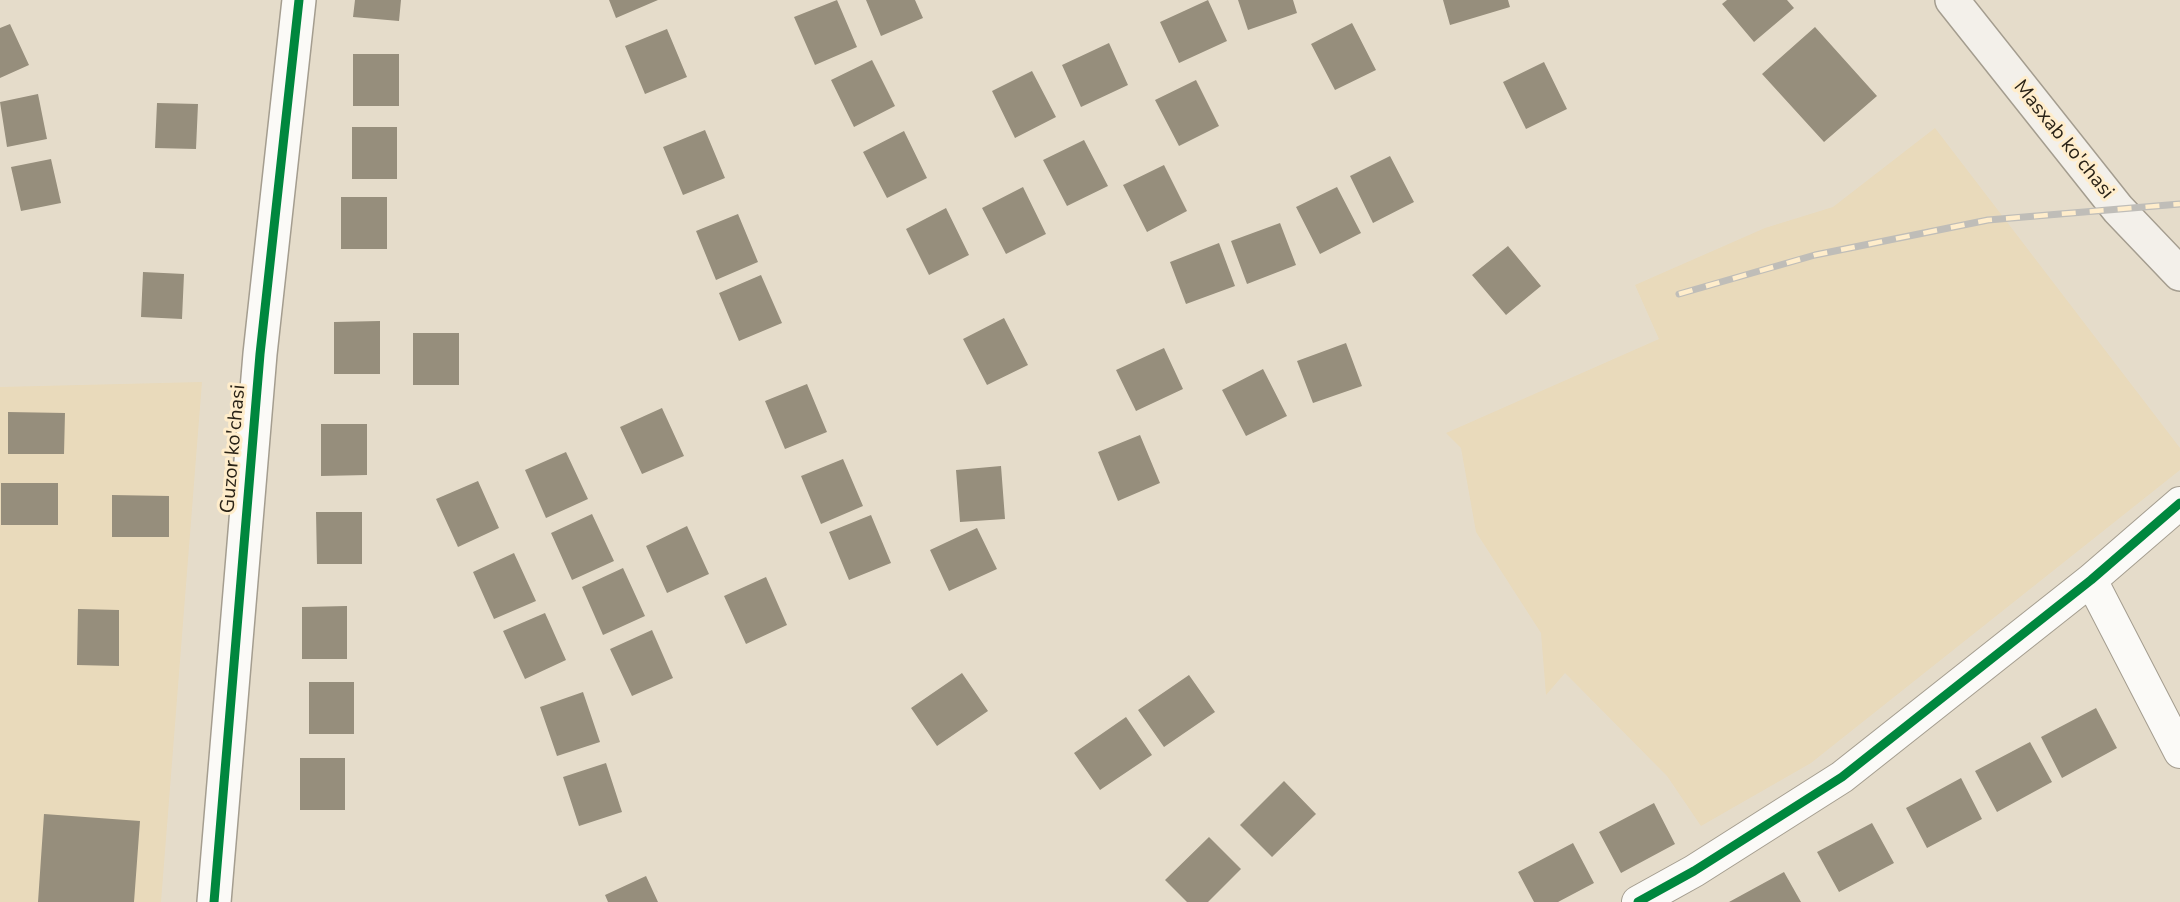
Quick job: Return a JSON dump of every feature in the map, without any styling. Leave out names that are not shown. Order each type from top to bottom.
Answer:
[{"type":"main road","name":"Masxab ko'chasi","points":[[1952,0],[2118,209],[2180,274]]},
{"type":"street","name":"Guzor ko'chasi","points":[[214,902],[260,354],[299,0]]},
{"type":"street","points":[[1638,902],[1694,872],[1842,777],[2091,580],[2180,503]]},
{"type":"street","points":[[2091,580],[2180,752]]},
{"type":"shaded area","points":[[1935,128],[2180,448],[2180,470],[1811,763],[1701,826],[1667,776],[1565,673],[1546,695],[1541,633],[1476,532],[1461,448],[1446,433],[1659,339],[1635,285],[1765,228],[1833,207]]},
{"type":"shaded area","points":[[202,382],[161,902],[0,902],[0,387]]},
{"type":"building","points":[[355,0],[401,0],[399,21],[353,17]]},
{"type":"building","points":[[609,0],[658,0],[616,18]]},
{"type":"building","points":[[837,0],[857,47],[815,65],[794,17]]},
{"type":"building","points":[[866,0],[915,0],[923,18],[881,36]]},
{"type":"building","points":[[1208,0],[1227,41],[1179,63],[1160,22]]},
{"type":"building","points":[[1238,0],[1293,0],[1297,13],[1248,30]]},
{"type":"building","points":[[1443,0],[1508,0],[1510,7],[1450,25]]},
{"type":"building","points":[[1727,0],[1787,0],[1794,8],[1754,42],[1722,4]]},
{"type":"building","points":[[1352,23],[1376,70],[1335,90],[1311,44]]},
{"type":"building","points":[[10,24],[29,65],[0,78],[0,28]]},
{"type":"building","points":[[1815,27],[1877,96],[1824,142],[1762,74]]},
{"type":"building","points":[[667,29],[687,77],[645,94],[625,46]]},
{"type":"building","points":[[1109,43],[1128,85],[1081,107],[1062,65]]},
{"type":"building","points":[[353,54],[399,54],[399,106],[353,106]]},
{"type":"building","points":[[872,60],[895,106],[854,127],[831,80]]},
{"type":"building","points":[[1544,62],[1567,109],[1526,129],[1503,82]]},
{"type":"building","points":[[1032,71],[1056,117],[1015,138],[992,91]]},
{"type":"building","points":[[1196,80],[1219,126],[1179,146],[1155,100]]},
{"type":"building","points":[[38,94],[47,139],[7,147],[0,102]]},
{"type":"building","points":[[157,103],[198,104],[196,149],[155,148]]},
{"type":"building","points":[[352,127],[397,127],[397,179],[352,179]]},
{"type":"building","points":[[705,130],[725,178],[683,195],[663,147]]},
{"type":"building","points":[[904,131],[927,178],[887,198],[863,152]]},
{"type":"building","points":[[1084,140],[1108,186],[1067,206],[1043,160]]},
{"type":"building","points":[[1390,156],[1414,202],[1373,223],[1350,176]]},
{"type":"building","points":[[51,159],[61,203],[21,211],[11,167]]},
{"type":"building","points":[[1164,165],[1187,211],[1147,232],[1123,185]]},
{"type":"building","points":[[1023,187],[1046,234],[1006,254],[982,208]]},
{"type":"building","points":[[1337,187],[1361,233],[1320,254],[1296,207]]},
{"type":"building","points":[[341,197],[387,197],[387,249],[341,249]]},
{"type":"building","points":[[946,208],[969,255],[929,275],[906,229]]},
{"type":"building","points":[[738,214],[758,262],[716,280],[696,231]]},
{"type":"building","points":[[1280,223],[1296,265],[1247,284],[1231,241]]},
{"type":"building","points":[[1219,243],[1235,286],[1186,304],[1170,262]]},
{"type":"building","points":[[1508,246],[1541,286],[1506,315],[1472,275]]},
{"type":"building","points":[[143,272],[184,274],[182,319],[141,317]]},
{"type":"building","points":[[761,275],[782,323],[739,341],[719,293]]},
{"type":"building","points":[[1004,318],[1028,365],[987,385],[963,339]]},
{"type":"building","points":[[380,321],[380,374],[334,374],[334,322]]},
{"type":"building","points":[[413,333],[459,333],[459,385],[413,385]]},
{"type":"building","points":[[1346,343],[1362,386],[1313,403],[1297,361]]},
{"type":"building","points":[[1164,348],[1183,389],[1136,411],[1116,370]]},
{"type":"building","points":[[1263,369],[1287,416],[1246,436],[1222,390]]},
{"type":"building","points":[[807,384],[827,432],[785,449],[765,401]]},
{"type":"building","points":[[662,408],[684,456],[642,474],[620,427]]},
{"type":"building","points":[[8,412],[65,413],[64,454],[8,454]]},
{"type":"building","points":[[321,424],[367,424],[367,475],[321,476]]},
{"type":"building","points":[[1140,435],[1160,483],[1118,501],[1098,452]]},
{"type":"building","points":[[566,452],[588,499],[546,518],[525,470]]},
{"type":"building","points":[[843,459],[863,506],[821,524],[801,476]]},
{"type":"building","points":[[1001,466],[1005,519],[960,522],[956,470]]},
{"type":"building","points":[[478,481],[499,528],[458,547],[436,499]]},
{"type":"building","points":[[1,483],[58,483],[58,525],[1,525]]},
{"type":"building","points":[[112,495],[169,496],[169,537],[112,537]]},
{"type":"building","points":[[316,512],[362,512],[362,564],[317,564]]},
{"type":"building","points":[[592,514],[614,561],[572,580],[551,533]]},
{"type":"building","points":[[871,515],[891,563],[849,580],[829,532]]},
{"type":"building","points":[[687,526],[709,574],[667,593],[646,546]]},
{"type":"building","points":[[977,528],[997,569],[949,591],[930,550]]},
{"type":"building","points":[[514,553],[536,601],[494,619],[473,572]]},
{"type":"building","points":[[623,568],[645,616],[603,635],[582,587]]},
{"type":"building","points":[[766,577],[787,625],[746,644],[724,596]]},
{"type":"building","points":[[347,606],[347,659],[302,659],[302,607]]},
{"type":"building","points":[[78,609],[119,610],[119,666],[77,665]]},
{"type":"building","points":[[545,613],[566,660],[525,679],[503,631]]},
{"type":"building","points":[[652,630],[673,678],[632,696],[610,649]]},
{"type":"building","points":[[962,673],[988,711],[937,746],[911,708]]},
{"type":"building","points":[[1189,675],[1215,712],[1164,747],[1138,710]]},
{"type":"building","points":[[309,682],[354,682],[354,734],[309,734]]},
{"type":"building","points":[[583,692],[600,742],[557,756],[540,707]]},
{"type":"building","points":[[2096,708],[2117,748],[2062,778],[2041,737]]},
{"type":"building","points":[[1126,717],[1152,755],[1100,790],[1074,753]]},
{"type":"building","points":[[2030,742],[2052,782],[1997,812],[1975,771]]},
{"type":"building","points":[[300,758],[345,758],[345,810],[300,810]]},
{"type":"building","points":[[606,763],[622,812],[579,826],[563,777]]},
{"type":"building","points":[[1961,778],[1982,819],[1927,848],[1906,808]]},
{"type":"building","points":[[1284,781],[1316,814],[1272,857],[1240,825]]},
{"type":"building","points":[[1654,803],[1675,844],[1621,873],[1599,832]]},
{"type":"building","points":[[44,814],[140,821],[134,902],[38,902]]},
{"type":"building","points":[[1872,823],[1894,863],[1839,892],[1817,852]]},
{"type":"building","points":[[1209,837],[1241,869],[1208,902],[1187,902],[1165,880]]},
{"type":"building","points":[[1573,843],[1594,883],[1558,902],[1534,902],[1518,872]]},
{"type":"building","points":[[1784,872],[1801,902],[1729,902]]},
{"type":"building","points":[[646,876],[658,902],[608,902],[605,895]]},
{"type":"railway","points":[[1679,294],[1815,255],[1988,220],[2180,204]]},
{"type":"cycle path","points":[[214,902],[260,354],[299,0]]},
{"type":"cycle path","points":[[1638,902],[1694,871],[1842,777],[2091,580],[2180,503]]}]
